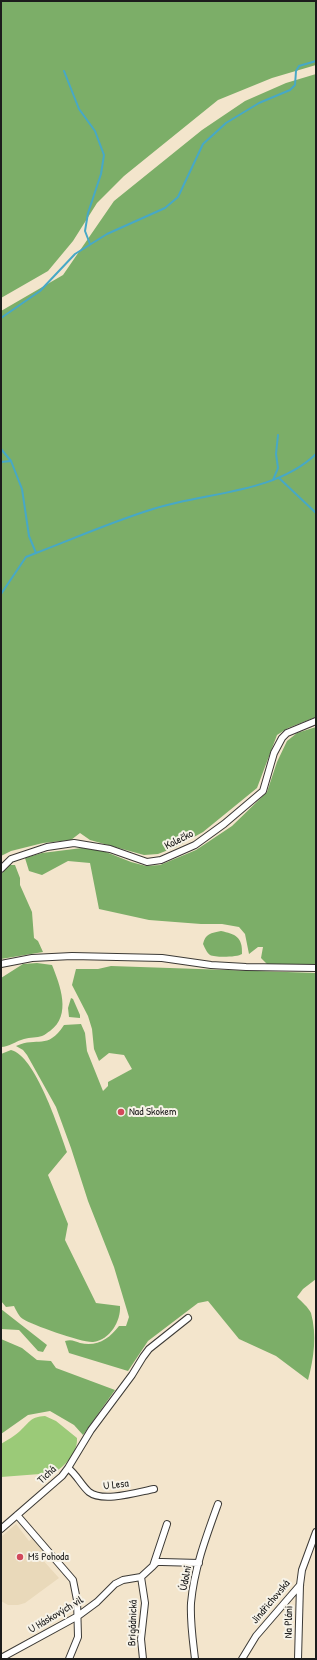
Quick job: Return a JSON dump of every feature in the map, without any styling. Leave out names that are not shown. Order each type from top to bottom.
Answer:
[{"type":"street","name":"Kolečko","points":[[1,869],[11,859],[47,848],[74,843],[110,849],[147,862],[161,860],[195,844],[224,824],[263,791],[274,753],[282,738],[287,733],[316,721]]},
{"type":"street","points":[[1,964],[32,958],[72,956],[162,958],[211,965],[246,967],[316,968]]},
{"type":"street","name":"Tichá","points":[[1,1529],[59,1479],[68,1468],[91,1430],[132,1375],[149,1349],[188,1318]]},
{"type":"street","name":"U Lesa","points":[[68,1468],[75,1473],[88,1491],[98,1496],[109,1497],[154,1489]]},
{"type":"street","name":"Údolní","points":[[195,1659],[191,1623],[191,1603],[201,1550],[218,1504]]},
{"type":"street","points":[[17,1514],[72,1580],[77,1600],[78,1637],[69,1659]]},
{"type":"street","points":[[153,1566],[168,1524]]},
{"type":"street","name":"Jindřichovská","points":[[242,1659],[256,1636],[300,1585],[302,1570],[316,1532]]},
{"type":"street","points":[[140,1577],[157,1562],[168,1561],[199,1563]]},
{"type":"street","name":"U Háskových vil","points":[[1,1658],[78,1616],[97,1602],[115,1584],[122,1580],[140,1577]]},
{"type":"street","name":"Brigádnická","points":[[140,1577],[145,1603],[141,1639],[143,1659]]},
{"type":"street","name":"Na Pláni","points":[[298,1659],[300,1585]]},
{"type":"shaded area","points":[[16,1524],[29,1541],[33,1538],[46,1553],[41,1558],[59,1578],[25,1603],[8,1605],[1,1601],[1,1537]]},
{"type":"green space","points":[[1,1],[316,1],[316,65],[272,78],[218,100],[124,176],[97,203],[73,241],[48,271],[1,298]]},
{"type":"green space","points":[[316,74],[316,717],[288,728],[277,735],[257,788],[203,832],[176,847],[158,854],[144,855],[90,840],[80,833],[71,840],[43,843],[11,851],[1,856],[1,311],[63,275],[114,201],[202,130],[245,101],[286,83]]},
{"type":"green space","points":[[316,727],[316,965],[267,964],[261,958],[263,947],[258,947],[249,954],[245,934],[239,927],[222,924],[149,920],[99,909],[90,863],[68,861],[42,875],[29,871],[25,858],[42,853],[82,848],[101,850],[131,862],[146,866],[160,865],[196,850],[232,826],[267,792],[277,762],[287,741],[297,733]]},
{"type":"green space","points":[[10,865],[15,865],[20,878],[20,885],[32,912],[34,938],[38,941],[43,952],[1,959],[1,874]]},
{"type":"green space","points":[[221,931],[230,933],[237,937],[241,944],[242,954],[222,957],[209,954],[203,944],[205,938],[211,933]]},
{"type":"green space","points":[[37,963],[52,965],[61,990],[61,1017],[57,1024],[43,1036],[24,1039],[1,1047],[1,978],[23,964]]},
{"type":"green space","points":[[111,966],[316,973],[316,1279],[303,1289],[297,1297],[310,1311],[313,1321],[314,1346],[308,1380],[276,1356],[239,1339],[208,1301],[198,1303],[148,1341],[128,1371],[69,1353],[65,1341],[71,1340],[86,1344],[97,1343],[111,1335],[119,1326],[126,1326],[129,1317],[114,1267],[88,1201],[56,1107],[27,1055],[23,1050],[16,1046],[30,1042],[42,1042],[52,1038],[64,1025],[81,1024],[85,1033],[87,1051],[103,1091],[108,1086],[108,1082],[132,1069],[124,1055],[109,1053],[99,1061],[94,1049],[92,1029],[88,1016],[72,985],[76,969],[98,969]]},
{"type":"green space","points":[[71,998],[73,999],[80,1018],[69,1017],[68,1008]]},
{"type":"green space","points":[[11,1050],[20,1055],[29,1065],[37,1078],[52,1111],[67,1152],[48,1175],[68,1224],[65,1240],[96,1303],[120,1306],[119,1318],[113,1329],[105,1338],[93,1342],[79,1340],[28,1322],[22,1318],[14,1306],[6,1307],[1,1301],[1,1054]]},
{"type":"green space","points":[[1,1309],[47,1345],[43,1352],[38,1351],[19,1330],[1,1329]]},
{"type":"green space","points":[[1,1339],[22,1348],[37,1360],[51,1361],[56,1368],[115,1390],[83,1435],[74,1425],[50,1411],[28,1415],[1,1434]]},
{"type":"green space","points":[[45,1416],[56,1421],[77,1438],[77,1443],[73,1454],[62,1467],[53,1473],[1,1477],[1,1444],[16,1435],[33,1419]]},
{"type":"waterway","points":[[1,318],[40,291],[75,254],[107,234],[165,208],[178,197],[203,144],[226,123],[259,103],[290,90],[295,85],[296,71],[299,66],[316,61]]},
{"type":"waterway","points":[[64,71],[79,109],[95,131],[104,155],[101,174],[88,213],[85,231],[90,244]]},
{"type":"waterway","points":[[273,480],[278,468],[276,454],[278,435]]},
{"type":"waterway","points":[[1,449],[11,461],[22,489],[29,536],[36,553],[26,557],[1,594]]},
{"type":"waterway","points":[[36,553],[109,524],[153,509],[173,503],[238,490],[280,477],[299,467],[316,454]]},
{"type":"waterway","points":[[1,462],[11,461]]},
{"type":"waterway","points":[[279,478],[316,513]]},
{"type":"place","name":"Nad Skokem","points":[[121,1112]]},
{"type":"place","name":"Mš Pohoda","points":[[20,1557]]}]
